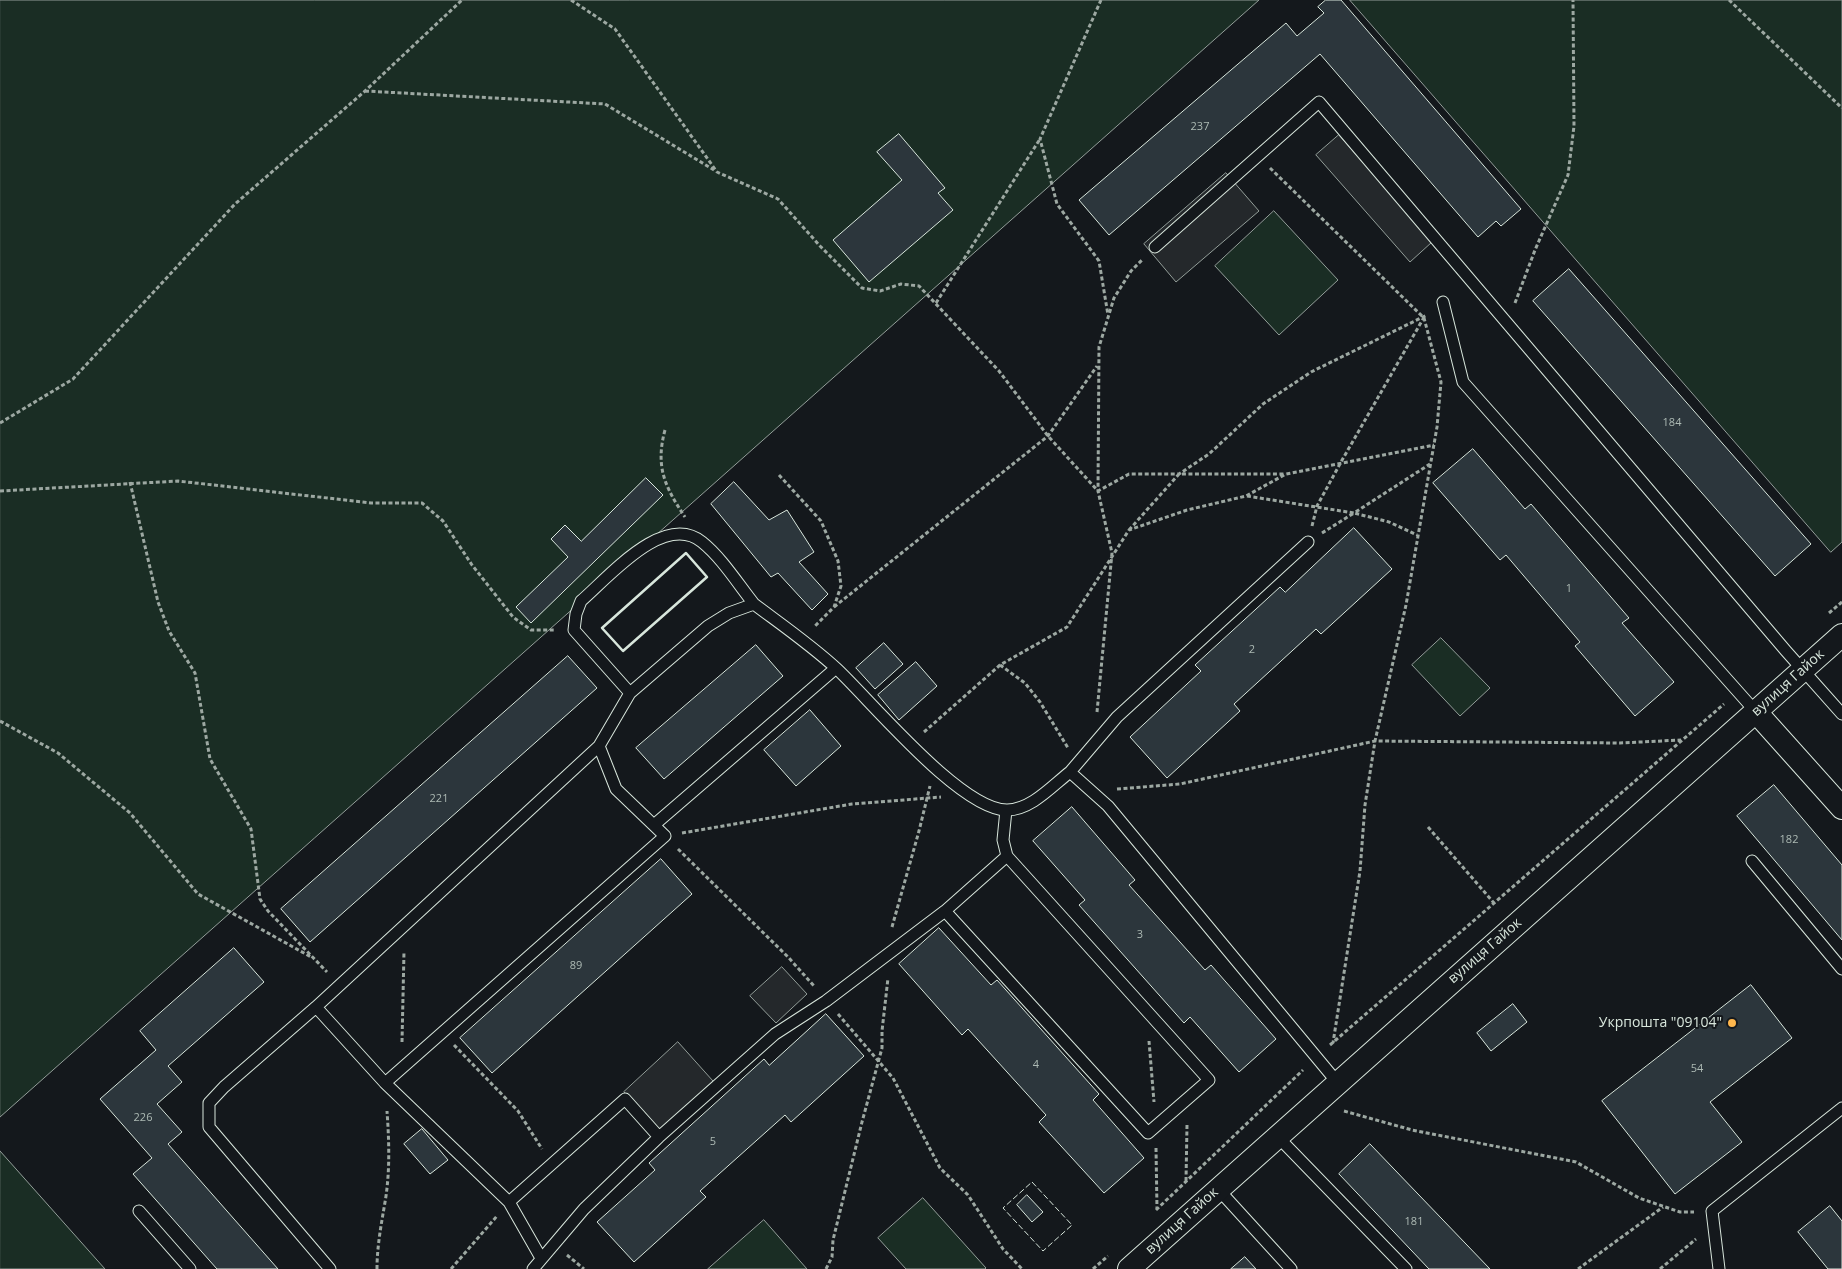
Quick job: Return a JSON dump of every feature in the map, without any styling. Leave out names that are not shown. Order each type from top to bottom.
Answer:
[{"type":"street","name":"вулиця Гайок","points":[[1129,1269],[1337,1082],[1842,635]]},
{"type":"street","points":[[1756,712],[1842,808]]},
{"type":"lane","points":[[1154,247],[1319,102],[1802,670],[1842,714]]},
{"type":"lane","points":[[1443,302],[1463,382],[1756,712]]},
{"type":"lane","points":[[630,693],[574,630],[581,601],[649,541],[670,534],[684,534],[701,541],[754,604],[802,639],[836,668],[934,767],[967,794],[983,804],[1006,810],[1028,805],[1074,768],[1094,742],[1117,718],[1308,542]]},
{"type":"lane","points":[[330,1269],[209,1127],[209,1103],[224,1087],[316,1007],[599,746],[630,693],[708,626],[729,613],[754,604]]},
{"type":"lane","points":[[654,825],[836,668]]},
{"type":"lane","points":[[385,1083],[665,836],[616,789],[599,746]]},
{"type":"lane","points":[[1074,768],[1092,792],[1108,806],[1318,1056],[1337,1082]]},
{"type":"lane","points":[[945,911],[1148,1133],[1209,1080],[1007,856],[1003,840],[1006,810]]},
{"type":"lane","points":[[533,1269],[584,1209],[660,1137],[775,1034],[826,1000],[945,911],[1007,856]]},
{"type":"lane","points":[[1752,861],[1842,969]]},
{"type":"lane","points":[[316,1007],[385,1083],[509,1202],[541,1258]]},
{"type":"lane","points":[[509,1202],[625,1099],[660,1137]]},
{"type":"lane","points":[[1719,1269],[1712,1211],[1842,1108]]},
{"type":"lane","points":[[1277,1136],[1406,1269]]},
{"type":"lane","points":[[1218,1189],[1291,1269]]},
{"type":"lane","points":[[139,1211],[190,1269]]},
{"type":"path","points":[[0,423],[73,379],[235,204],[365,91],[462,0]]},
{"type":"path","points":[[571,0],[615,29],[717,172]]},
{"type":"path","points":[[936,303],[976,236],[1040,139],[1101,0]]},
{"type":"path","points":[[1508,324],[1535,250],[1568,176],[1574,126],[1573,0]]},
{"type":"path","points":[[1729,0],[1842,108]]},
{"type":"path","points":[[365,91],[605,104],[717,172],[778,199],[820,246],[862,288],[880,291],[901,284],[919,286],[999,370],[1048,436],[1098,491]]},
{"type":"path","points":[[1040,139],[1057,204],[1099,261],[1108,316]]},
{"type":"path","points":[[1258,156],[1424,318],[1441,382],[1434,445],[1406,604],[1375,741],[1365,805],[1360,871],[1332,1043]]},
{"type":"path","points":[[1094,742],[1112,553],[1098,491],[1099,347],[1114,298],[1131,271],[1154,247]]},
{"type":"path","points":[[911,743],[1000,665],[1067,626],[1085,602],[1112,553],[1129,530],[1180,474],[1209,454],[1263,404],[1311,372],[1424,318],[1443,302]]},
{"type":"path","points":[[1308,542],[1318,506],[1341,462],[1424,318]]},
{"type":"path","points":[[802,639],[834,607],[1048,436],[1098,364]]},
{"type":"path","points":[[665,430],[662,441],[661,465],[664,482],[701,541]]},
{"type":"path","points":[[1098,491],[1128,474],[1286,474],[1434,445]]},
{"type":"path","points":[[1308,542],[1430,464]]},
{"type":"path","points":[[1129,530],[1187,510],[1246,496],[1286,474]]},
{"type":"path","points":[[779,475],[821,521],[838,561],[841,586],[834,607]]},
{"type":"path","points":[[0,491],[130,482],[178,481],[371,503],[422,503],[443,521],[472,565],[513,617],[531,630],[574,630]]},
{"type":"path","points":[[130,482],[158,602],[169,631],[195,674],[210,759],[251,829],[260,899],[268,911],[340,985]]},
{"type":"path","points":[[1246,496],[1354,513],[1389,522],[1417,535]]},
{"type":"path","points":[[1828,615],[1842,602]]},
{"type":"path","points":[[1000,665],[1025,683],[1040,702],[1074,768]]},
{"type":"path","points":[[1152,1214],[1332,1043],[1738,692]]},
{"type":"path","points":[[0,721],[58,753],[130,813],[198,894],[316,960]]},
{"type":"path","points":[[1092,792],[1180,784],[1375,741],[1620,743],[1682,740]]},
{"type":"path","points":[[826,1269],[832,1257],[833,1240],[882,1048],[892,924],[919,831],[934,767]]},
{"type":"path","points":[[665,836],[852,804],[967,794]]},
{"type":"path","points":[[1428,827],[1494,903]]},
{"type":"path","points":[[665,836],[788,956],[879,1061],[893,1078],[940,1168],[968,1195],[1002,1248],[1022,1269]]},
{"type":"path","points":[[402,1068],[404,926]]},
{"type":"path","points":[[442,1032],[518,1111],[552,1164]]},
{"type":"path","points":[[377,1269],[377,1244],[386,1195],[390,1143],[385,1083]]},
{"type":"path","points":[[1186,1182],[1187,1099]]},
{"type":"path","points":[[1344,1111],[1412,1130],[1576,1162],[1639,1198],[1680,1212],[1712,1211]]},
{"type":"path","points":[[451,1269],[509,1202]]},
{"type":"path","points":[[1578,1269],[1663,1206]]},
{"type":"path","points":[[1660,1269],[1713,1226]]},
{"type":"path","points":[[1093,1269],[1114,1251]]},
{"type":"green space","points":[[0,0],[1259,0],[0,1117]]},
{"type":"green space","points":[[1350,0],[1842,0],[1842,542],[1831,552]]},
{"type":"green space","points":[[1274,211],[1338,280],[1279,335],[1215,266]]},
{"type":"green space","points":[[1441,638],[1490,688],[1460,716],[1412,665]]},
{"type":"green space","points":[[0,1151],[105,1269],[0,1269]]},
{"type":"green space","points":[[923,1198],[985,1269],[906,1269],[878,1238]]},
{"type":"green space","points":[[764,1220],[807,1269],[708,1269]]},
{"type":"shaded area","points":[[1339,135],[1432,242],[1410,262],[1316,155]]},
{"type":"shaded area","points":[[1226,173],[1259,211],[1176,282],[1144,244]]},
{"type":"shaded area","points":[[782,967],[807,994],[776,1023],[750,996]]},
{"type":"shaded area","points":[[678,1042],[713,1081],[659,1131],[624,1092]]},
{"type":"building","points":[[1326,0],[1341,0],[1521,209],[1501,226],[1496,221],[1478,237],[1320,54],[1109,235],[1079,200],[1286,23],[1297,36],[1324,13],[1318,7]]},
{"type":"building","points":[[899,134],[945,188],[938,193],[953,210],[869,282],[833,240],[902,180],[877,152]]},
{"type":"building","points":[[1569,269],[1811,544],[1775,576],[1533,301]]},
{"type":"building","points":[[1473,449],[1525,509],[1531,504],[1629,618],[1622,623],[1674,682],[1635,716],[1575,646],[1580,642],[1506,555],[1500,560],[1433,483]]},
{"type":"building","points":[[646,478],[663,495],[531,623],[516,607],[568,557],[551,539],[565,525],[581,541]]},
{"type":"building","points":[[734,482],[769,520],[787,510],[814,552],[799,562],[828,594],[812,610],[778,573],[771,577],[711,504]]},
{"type":"building","points":[[1354,528],[1392,569],[1321,634],[1316,629],[1234,704],[1240,711],[1167,778],[1130,737],[1201,671],[1195,665],[1280,587],[1285,592]]},
{"type":"building","points":[[884,643],[903,664],[875,689],[856,668]]},
{"type":"building","points":[[756,645],[783,676],[664,779],[636,748]]},
{"type":"building","points":[[568,656],[597,688],[310,942],[281,909]]},
{"type":"building","points":[[916,662],[937,686],[899,720],[878,695]]},
{"type":"building","points":[[810,710],[841,746],[796,786],[764,750]]},
{"type":"building","points":[[1774,785],[1842,865],[1842,940],[1737,816]]},
{"type":"building","points":[[1072,807],[1135,880],[1129,885],[1205,970],[1211,965],[1276,1039],[1239,1072],[1190,1017],[1184,1023],[1079,905],[1085,900],[1033,841]]},
{"type":"building","points":[[661,859],[692,894],[492,1073],[460,1038]]},
{"type":"building","points":[[939,928],[991,985],[997,980],[1099,1094],[1093,1100],[1144,1158],[1104,1193],[1039,1122],[1046,1115],[968,1029],[962,1035],[899,964]]},
{"type":"building","points":[[234,948],[264,982],[168,1066],[182,1082],[157,1104],[182,1132],[168,1144],[278,1269],[217,1269],[133,1174],[152,1158],[100,1099],[156,1050],[140,1031]]},
{"type":"building","points":[[1751,985],[1792,1038],[1710,1102],[1742,1142],[1675,1194],[1602,1101]]},
{"type":"building","points":[[1513,1004],[1527,1022],[1491,1051],[1477,1033]]},
{"type":"building","points":[[826,1014],[864,1056],[791,1122],[785,1115],[700,1191],[706,1197],[634,1262],[597,1222],[655,1170],[649,1163],[764,1059],[769,1065]]},
{"type":"building","points":[[422,1129],[448,1160],[430,1174],[404,1144]]},
{"type":"building","points":[[1370,1144],[1490,1269],[1429,1269],[1339,1174]]},
{"type":"building","points":[[1027,1195],[1043,1212],[1032,1222],[1017,1205]]},
{"type":"building","points":[[1830,1206],[1842,1221],[1842,1269],[1828,1269],[1798,1232]]},
{"type":"building","points":[[1245,1257],[1256,1269],[1231,1269]]},
{"type":"fence","points":[[1032,1182],[1072,1225],[1043,1251],[1003,1208],[1032,1182]]},
{"type":"wall","points":[[686,553],[707,577],[623,651],[602,628],[686,553]]},
{"type":"place","name":"Укрпошта \"09104\"","points":[[1732,1023]]}]
